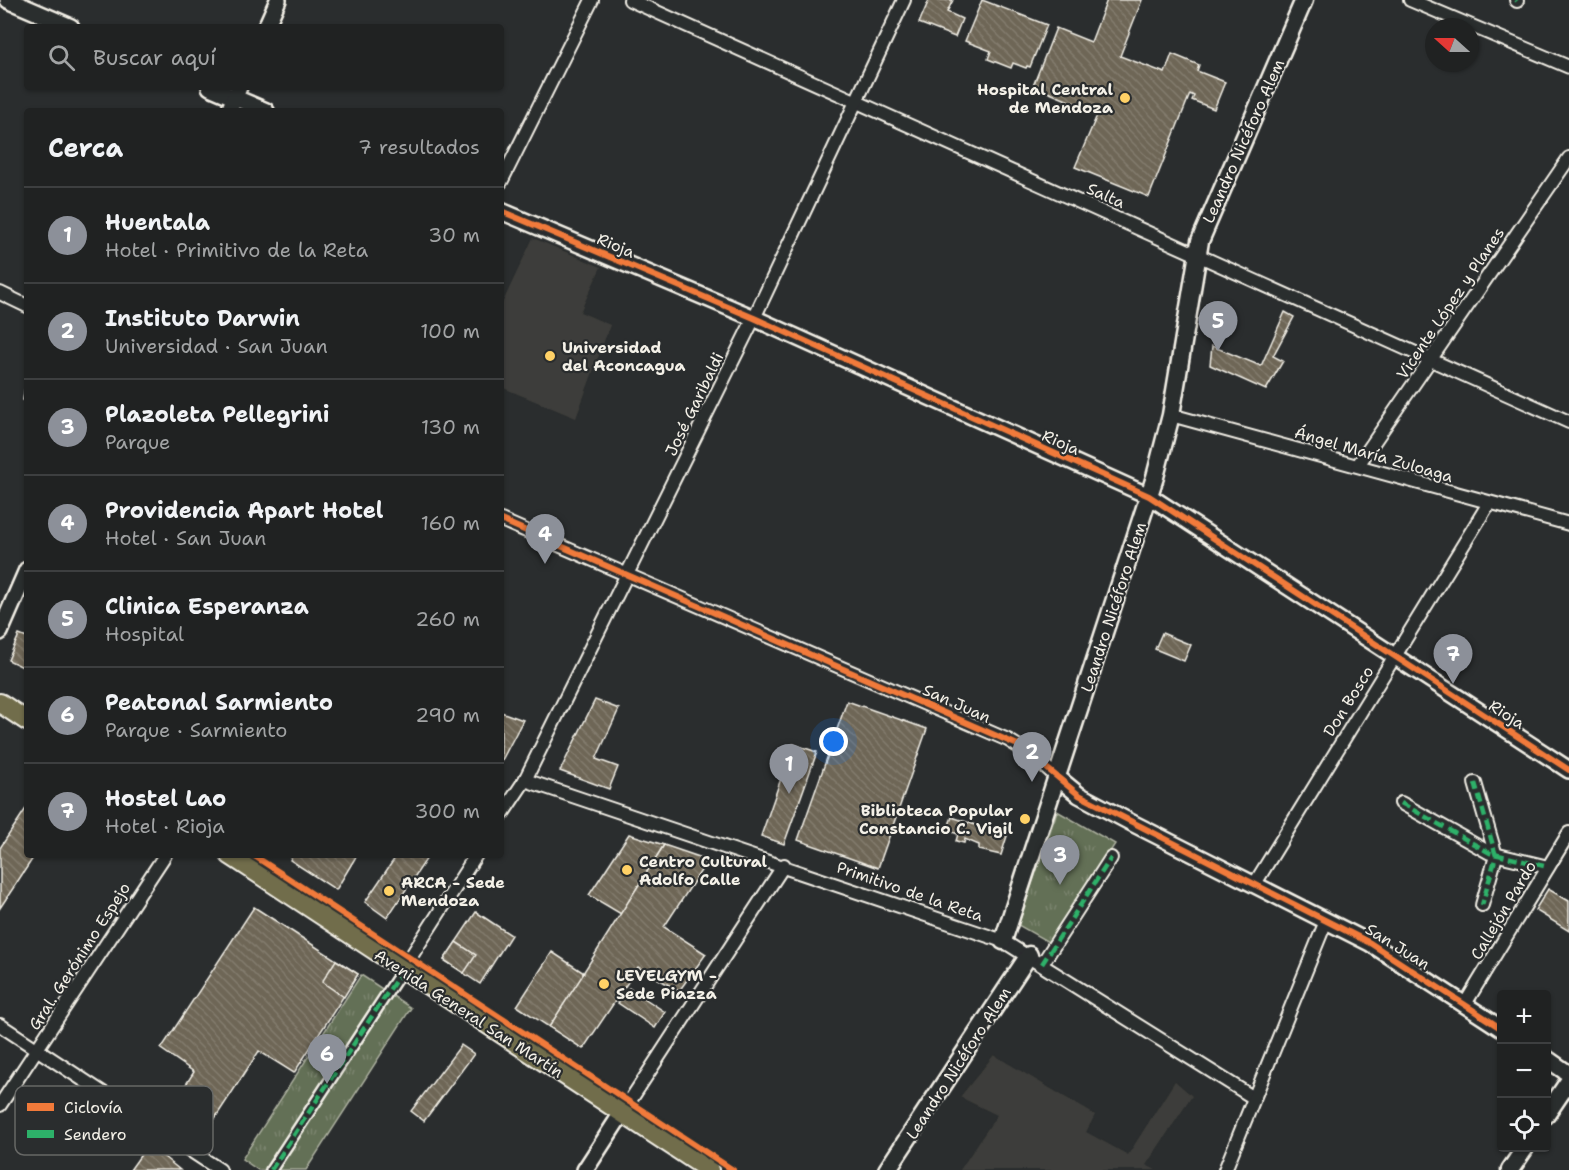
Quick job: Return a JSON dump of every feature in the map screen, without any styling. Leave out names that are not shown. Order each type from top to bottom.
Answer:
[{"type":"main road","name":"Leandro Nicéforo Alem","points":[[1003,941],[1149,496],[1171,415],[1197,253],[1204,229],[1305,0]]},
{"type":"main road","points":[[0,703],[24,719]]},
{"type":"main road","name":"Avenida General San Martín","points":[[235,858],[709,1170]]},
{"type":"main road","name":"Leandro Nicéforo Alem","points":[[887,1170],[1036,960]]},
{"type":"main road","points":[[1551,1108],[1569,1081]]},
{"type":"main road","points":[[1510,1170],[1522,1152]]},
{"type":"street","points":[[8,0],[64,24]]},
{"type":"street","points":[[267,24],[278,0]]},
{"type":"street","points":[[504,176],[592,0]]},
{"type":"street","name":"Salta","points":[[630,0],[1569,422]]},
{"type":"street","name":"José Garibaldi","points":[[504,812],[525,780],[754,318],[904,0]]},
{"type":"street","points":[[1410,0],[1569,67]]},
{"type":"street","points":[[217,90],[259,108]]},
{"type":"street","name":"Vicente López y Planes","points":[[1358,465],[1569,159]]},
{"type":"street","name":"Rioja","points":[[504,213],[754,318],[1149,496],[1569,770]]},
{"type":"street","points":[[0,293],[24,305]]},
{"type":"street","name":"Ángel María Zuloaga","points":[[1171,415],[1569,524]]},
{"type":"street","name":"Don Bosco","points":[[1254,885],[1489,503]]},
{"type":"street","name":"San Juan","points":[[504,521],[1008,740],[1032,755],[1079,795],[1370,943],[1497,1026]]},
{"type":"street","points":[[0,632],[24,577]]},
{"type":"street","name":"Primitivo de la Reta","points":[[525,780],[784,865],[1003,941],[1254,1098]]},
{"type":"street","points":[[1475,783],[1496,855],[1482,905]]},
{"type":"street","points":[[1401,803],[1496,855],[1548,867]]},
{"type":"street","name":"Callejón Pardo","points":[[1464,1004],[1569,833]]},
{"type":"street","name":"Gral. Gerónimo Espejo","points":[[0,1105],[163,858]]},
{"type":"street","points":[[270,1170],[474,858]]},
{"type":"street","points":[[1036,960],[1111,858]]},
{"type":"street","points":[[585,1170],[784,865]]},
{"type":"street","points":[[1225,1170],[1326,921]]},
{"type":"street","points":[[0,1025],[93,1086]]},
{"type":"street","points":[[1551,1061],[1569,1074]]},
{"type":"street","points":[[197,1155],[220,1170]]},
{"type":"shaded area","name":"Universidad del Aconcagua","points":[[533,238],[601,267],[580,312],[610,325],[576,418],[504,388],[504,300]]},
{"type":"shaded area","points":[[994,1055],[1095,1115],[1086,1132],[1128,1155],[1175,1081],[1192,1096],[1146,1165],[1156,1170],[960,1170],[997,1115],[960,1097]]},
{"type":"green space","points":[[1057,811],[1115,844],[1050,943],[1018,925]]},
{"type":"green space","points":[[361,975],[411,1008],[306,1170],[258,1170],[242,1159]]},
{"type":"building","points":[[929,0],[953,0],[947,12],[962,19],[955,37],[919,23]]},
{"type":"building","points":[[982,0],[1047,25],[1030,67],[1026,68],[1013,63],[1011,68],[988,59],[991,51],[965,41]]},
{"type":"building","name":"Hospital Central de Mendoza","points":[[1107,0],[1142,0],[1120,56],[1165,73],[1172,54],[1199,65],[1197,71],[1225,82],[1214,109],[1192,100],[1194,96],[1190,94],[1149,197],[1075,167],[1098,113],[1033,86],[1056,28],[1091,42]]},
{"type":"building","points":[[1285,312],[1294,317],[1273,356],[1283,361],[1266,390],[1210,365],[1212,346],[1261,366]]},
{"type":"building","points":[[1162,633],[1191,645],[1184,661],[1155,649]]},
{"type":"building","points":[[19,635],[24,637],[24,668],[8,660]]},
{"type":"building","points":[[595,700],[619,709],[596,759],[618,767],[609,789],[560,771]]},
{"type":"building","points":[[847,701],[927,729],[878,868],[798,840]]},
{"type":"building","points":[[504,713],[523,720],[504,756]]},
{"type":"building","points":[[793,744],[817,752],[784,844],[761,836]]},
{"type":"building","points":[[24,812],[24,858],[33,858],[0,908],[0,848]]},
{"type":"building","points":[[952,817],[1007,836],[1001,855],[979,850],[979,845],[965,839],[964,843],[956,841],[958,834],[947,830]]},
{"type":"building","name":"Centro Cultural Adolfo Calle","points":[[629,834],[664,845],[621,914],[589,895]]},
{"type":"building","points":[[664,845],[708,860],[664,927],[706,954],[679,991],[638,967],[583,1049],[549,1027]]},
{"type":"building","points":[[291,858],[355,858],[336,890],[290,860]]},
{"type":"building","name":"ARCA - Sede Mendoza","points":[[395,858],[427,858],[387,918],[365,902]]},
{"type":"building","points":[[1548,889],[1569,901],[1569,931],[1535,910]]},
{"type":"building","points":[[254,907],[358,974],[294,1073],[259,1051],[213,1121],[213,1086],[185,1086],[194,1072],[161,1049]]},
{"type":"building","points":[[476,912],[511,935],[480,984],[444,960]]},
{"type":"building","points":[[456,942],[476,955],[464,973],[444,960]]},
{"type":"building","points":[[552,952],[584,973],[549,1027],[517,1006]]},
{"type":"building","points":[[336,960],[358,974],[344,997],[322,982]]},
{"type":"building","points":[[629,988],[665,1012],[655,1028],[618,1003]]},
{"type":"building","points":[[461,1045],[474,1054],[424,1121],[411,1111]]},
{"type":"building","points":[[141,1155],[161,1155],[180,1170],[130,1170]]},
{"type":"marked path","points":[[1475,783],[1496,856],[1482,905]]},
{"type":"marked path","points":[[1401,803],[1490,853],[1548,867]]},
{"type":"marked path","points":[[1042,964],[1111,858]]},
{"type":"marked path","points":[[271,1170],[403,969]]},
{"type":"cycle path","points":[[504,212],[754,318],[1149,496],[1569,770]]},
{"type":"cycle path","points":[[504,521],[1020,746],[1079,795],[1370,943],[1497,1026]]},
{"type":"cycle path","points":[[258,858],[733,1170]]},
{"type":"place","name":"Hospital Central de Mendoza","points":[[1125,98]]},
{"type":"place","name":"Clinica Esperanza","points":[[1218,351]]},
{"type":"place","name":"Universidad del Aconcagua","points":[[550,356]]},
{"type":"place","name":"Providencia Apart Hotel","points":[[545,564]]},
{"type":"place","name":"Hostel Lao","points":[[1453,684]]},
{"type":"place","name":"Instituto Darwin","points":[[1032,782]]},
{"type":"place","name":"Huentala","points":[[789,794]]},
{"type":"place","name":"Biblioteca Popular Constancio C. Vigil","points":[[1025,819]]},
{"type":"place","name":"Centro Cultural Adolfo Calle","points":[[627,870]]},
{"type":"place","name":"Plazoleta Pellegrini","points":[[1060,885]]},
{"type":"place","name":"ARCA - Sede Mendoza","points":[[389,891]]},
{"type":"place","name":"LEVELGYM - Sede Piazza","points":[[604,984]]},
{"type":"place","name":"Peatonal Sarmiento","points":[[327,1084]]}]
